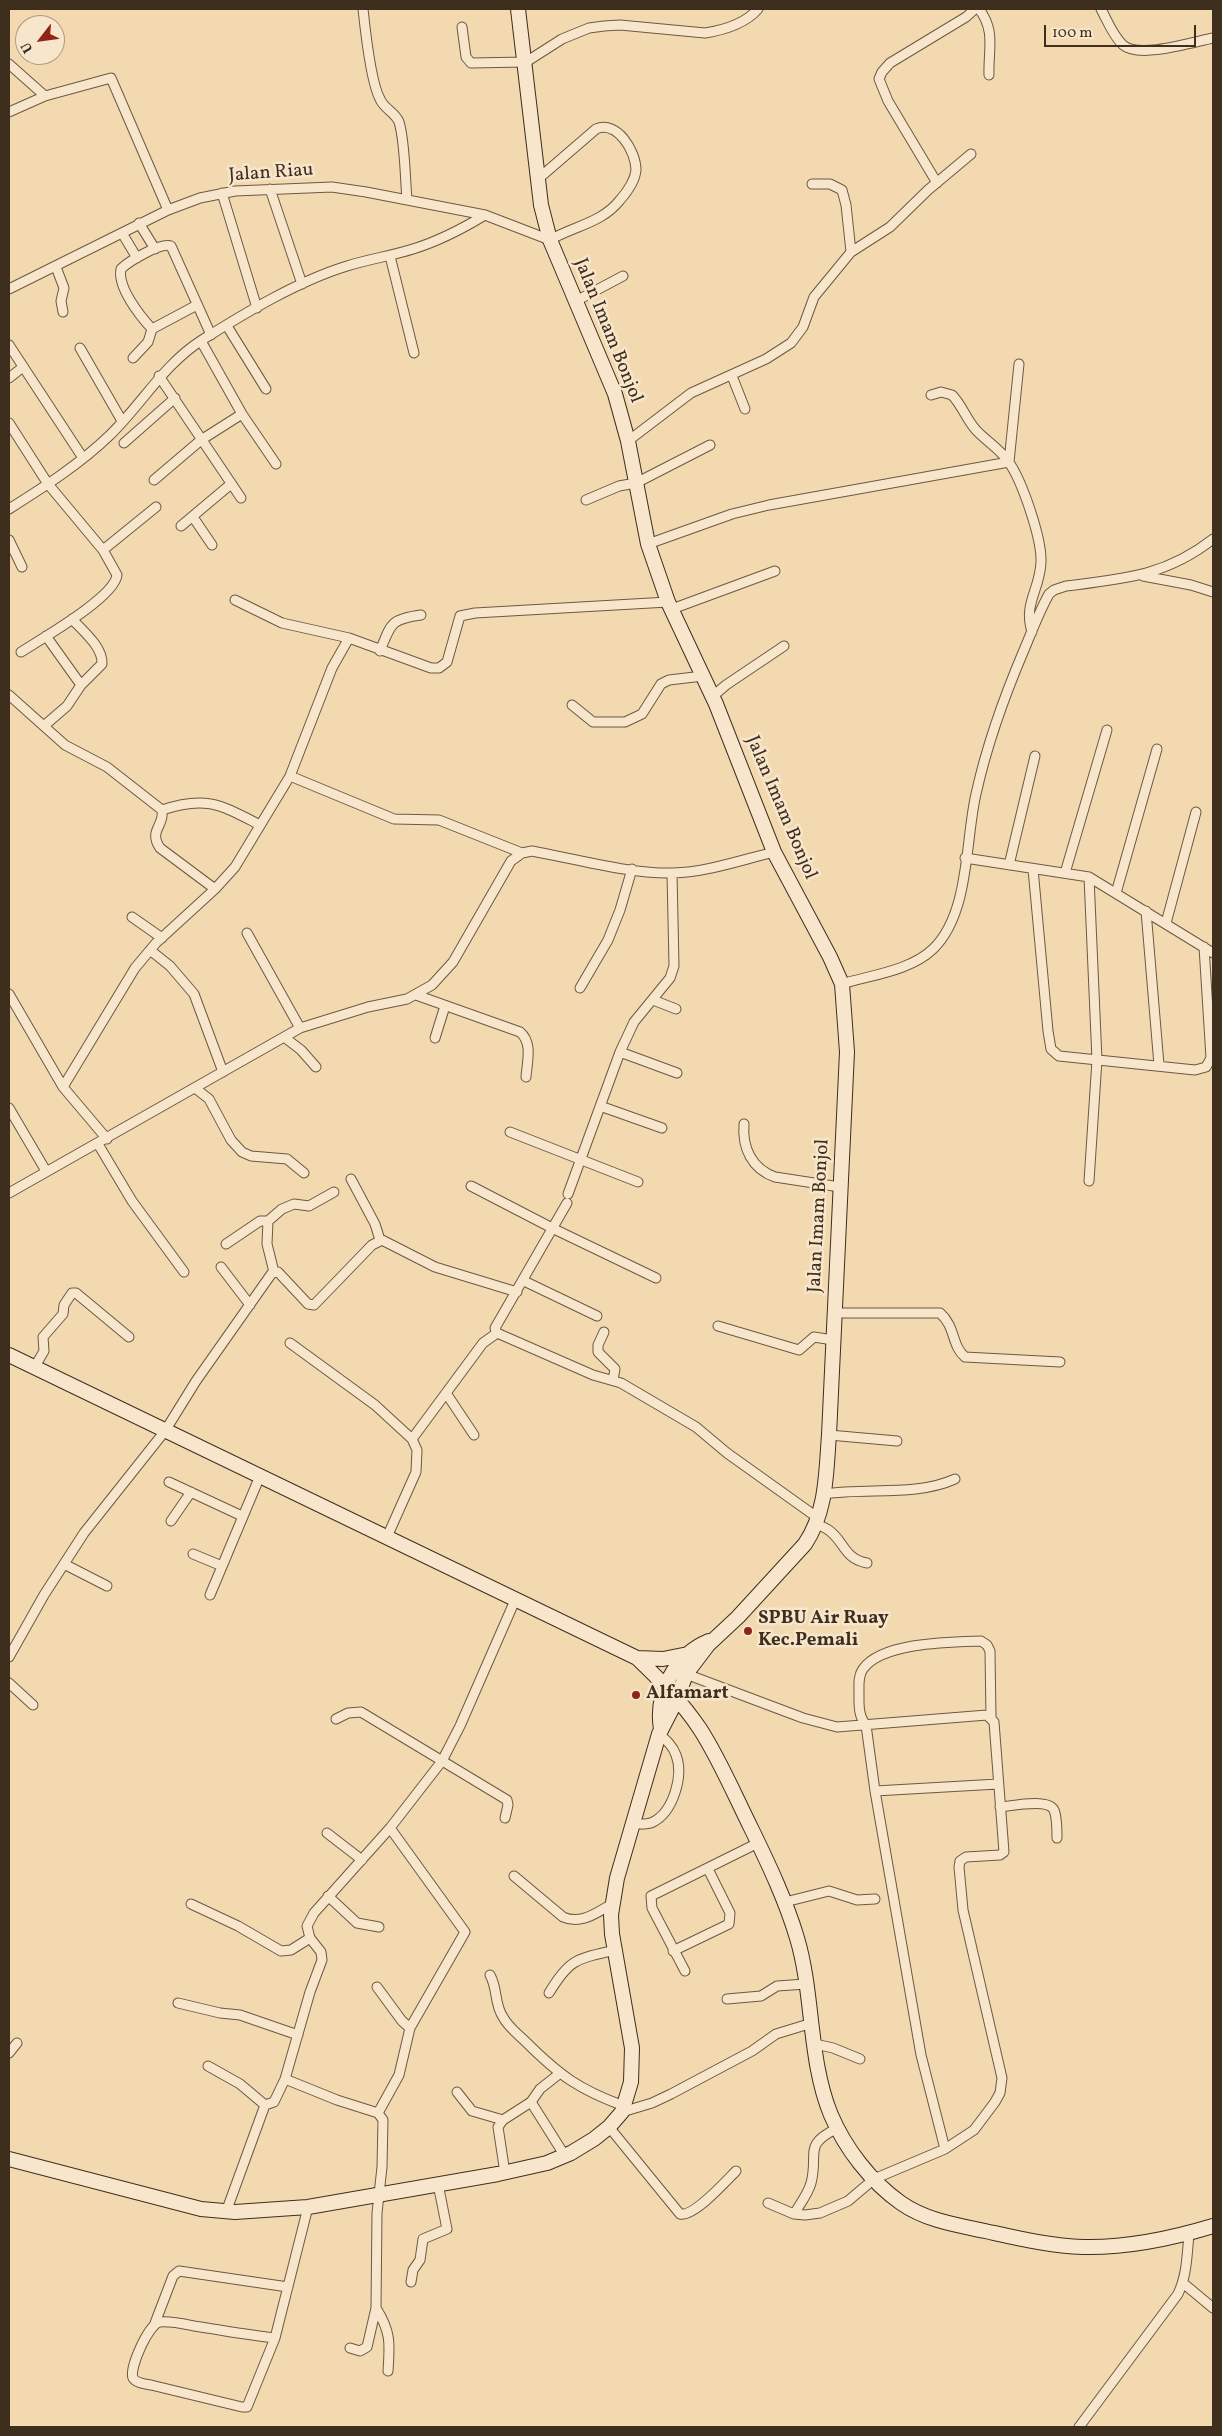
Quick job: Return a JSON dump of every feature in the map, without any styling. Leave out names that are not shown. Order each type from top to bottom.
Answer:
[{"type":"main road","name":"Jalan Imam Bonjol","points":[[518,9],[526,62],[541,205],[550,240],[606,367],[628,441],[648,544],[670,606],[712,697],[774,852],[830,957],[842,984],[847,1052],[829,1435],[824,1494],[817,1521],[805,1544],[717,1638],[708,1645],[686,1674],[677,1698],[660,1732]]},
{"type":"main road","points":[[9,1356],[638,1658],[677,1698],[712,1749],[758,1843],[785,1902],[800,1948],[815,2044],[828,2105],[838,2128],[874,2179],[900,2203],[928,2217],[1026,2240],[1082,2247],[1114,2247],[1152,2242],[1189,2234],[1213,2226]]},
{"type":"main road","name":"Jalan Imam Bonjol","points":[[665,1685],[688,1654],[699,1645],[717,1638]]},
{"type":"main road","points":[[638,1658],[663,1659],[688,1654]]},
{"type":"main road","points":[[9,2159],[201,2209],[226,2212],[308,2206],[505,2173],[546,2163],[565,2156],[594,2139],[609,2127],[623,2109],[631,2082],[632,2048],[611,1926],[612,1904],[617,1878],[660,1732],[660,1714],[665,1685]]},
{"type":"street","points":[[363,9],[364,27],[378,95],[381,102],[394,113],[399,122],[407,199]]},
{"type":"street","points":[[462,27],[466,57],[470,63],[526,62],[562,39],[589,28],[620,25],[705,33],[717,32],[739,23],[758,9]]},
{"type":"street","points":[[937,182],[892,108],[880,79],[882,72],[890,63],[977,9],[989,25],[991,34],[989,75]]},
{"type":"street","points":[[1101,9],[1118,39],[1131,49],[1141,51],[1213,38]]},
{"type":"street","points":[[9,64],[45,96]]},
{"type":"street","points":[[9,112],[45,96],[111,78],[168,210]]},
{"type":"street","points":[[538,179],[601,127],[610,127],[623,138],[635,162],[633,181],[620,201],[609,212],[588,224],[564,232],[550,240]]},
{"type":"street","points":[[628,441],[691,393],[708,384],[732,376],[783,349],[799,335],[814,297],[851,252],[890,227],[937,182],[970,154]]},
{"type":"street","points":[[812,184],[830,184],[842,190],[846,205],[851,252]]},
{"type":"street","name":"Jalan Riau","points":[[9,289],[168,210],[200,198],[222,193],[270,188],[332,187],[407,199],[485,215],[550,240]]},
{"type":"street","points":[[270,188],[302,284]]},
{"type":"street","points":[[222,193],[257,308]]},
{"type":"street","points":[[9,509],[48,484],[111,434],[159,376],[201,341],[302,284],[346,266],[390,256],[434,241],[485,215]]},
{"type":"street","points":[[140,224],[155,249]]},
{"type":"street","points":[[122,233],[136,258]]},
{"type":"street","points":[[152,329],[134,306],[120,278],[121,269],[136,258],[164,245],[172,247],[211,335]]},
{"type":"street","points":[[390,256],[414,353]]},
{"type":"street","points":[[56,267],[64,288],[61,301],[63,312]]},
{"type":"street","points":[[576,301],[623,276]]},
{"type":"street","points":[[133,358],[148,342],[152,329],[197,305]]},
{"type":"street","points":[[227,326],[266,389]]},
{"type":"street","points":[[201,341],[242,414],[276,464]]},
{"type":"street","points":[[9,345],[83,458]]},
{"type":"street","points":[[80,348],[122,421]]},
{"type":"street","points":[[1008,462],[1019,364]]},
{"type":"street","points":[[9,378],[23,367]]},
{"type":"street","points":[[159,376],[241,498]]},
{"type":"street","points":[[732,376],[745,409]]},
{"type":"street","points":[[931,395],[941,392],[952,395],[976,430],[992,442],[1008,462],[1020,483],[1040,548],[1041,562],[1029,601],[1028,619],[1032,632]]},
{"type":"street","points":[[124,443],[175,398]]},
{"type":"street","points":[[154,480],[201,440],[242,414]]},
{"type":"street","points":[[9,423],[48,484],[103,550],[115,569],[117,578],[105,594],[72,619],[21,652]]},
{"type":"street","points":[[586,500],[619,486],[636,484],[710,445]]},
{"type":"street","points":[[648,544],[732,514],[769,505],[1008,462]]},
{"type":"street","points":[[181,526],[231,484]]},
{"type":"street","points":[[103,550],[156,507]]},
{"type":"street","points":[[193,517],[212,545]]},
{"type":"street","points":[[842,984],[899,968],[931,950],[946,934],[957,908],[976,794],[988,746],[999,712],[1045,601],[1054,590],[1066,586],[1143,576],[1189,555],[1213,539]]},
{"type":"street","points":[[9,540],[22,567]]},
{"type":"street","points":[[235,600],[282,623],[367,643],[380,651],[431,668],[439,668],[446,662],[460,616],[474,613],[670,606],[775,571]]},
{"type":"street","points":[[1143,576],[1192,585],[1213,592]]},
{"type":"street","points":[[380,651],[393,622],[402,617],[421,615]]},
{"type":"street","points":[[45,725],[67,706],[82,685],[102,664],[102,657],[97,647],[72,619]]},
{"type":"street","points":[[46,636],[82,685]]},
{"type":"street","points":[[63,1087],[125,983],[150,950],[215,889],[235,867],[290,776],[332,668],[349,638]]},
{"type":"street","points":[[712,697],[726,685],[784,646]]},
{"type":"street","points":[[572,705],[593,722],[625,722],[642,714],[661,684],[669,680],[703,676]]},
{"type":"street","points":[[9,695],[66,745],[115,772],[162,810]]},
{"type":"street","points":[[1065,873],[1107,730]]},
{"type":"street","points":[[1116,893],[1157,749]]},
{"type":"street","points":[[1009,865],[1035,756]]},
{"type":"street","points":[[290,776],[394,819],[439,820],[522,853],[532,852],[632,869],[672,873],[712,867],[774,852]]},
{"type":"street","points":[[162,810],[191,802],[222,806],[260,825]]},
{"type":"street","points":[[162,810],[162,817],[156,830],[155,840],[160,848],[215,889]]},
{"type":"street","points":[[1166,923],[1196,812]]},
{"type":"street","points":[[9,1193],[300,1028],[368,1007],[407,999],[416,995],[445,973],[511,862],[522,853]]},
{"type":"street","points":[[965,858],[1089,877],[1213,952]]},
{"type":"street","points":[[580,988],[608,940],[632,869]]},
{"type":"street","points":[[1033,869],[1051,1049],[1059,1056],[1195,1070],[1206,1067],[1211,1058],[1204,948]]},
{"type":"street","points":[[672,873],[674,966],[670,978],[634,1022],[620,1052],[568,1199],[554,1229],[495,1328],[497,1333],[594,1375],[613,1380],[696,1427],[727,1453],[828,1529],[852,1557],[867,1563]]},
{"type":"street","points":[[1089,877],[1097,1060],[1089,1181]]},
{"type":"street","points":[[1146,910],[1159,1065]]},
{"type":"street","points":[[132,917],[162,938]]},
{"type":"street","points":[[247,933],[300,1028]]},
{"type":"street","points":[[150,950],[176,972],[194,994],[222,1072]]},
{"type":"street","points":[[9,994],[63,1087],[107,1139]]},
{"type":"street","points":[[416,995],[523,1035],[527,1041],[528,1050],[526,1077]]},
{"type":"street","points":[[653,1000],[676,1010]]},
{"type":"street","points":[[435,1038],[445,1006]]},
{"type":"street","points":[[284,1037],[301,1050],[316,1066]]},
{"type":"street","points":[[620,1052],[677,1073]]},
{"type":"street","points":[[195,1088],[209,1099],[231,1140],[242,1152],[251,1156],[287,1159],[304,1173]]},
{"type":"street","points":[[600,1106],[662,1128]]},
{"type":"street","points":[[9,1108],[46,1172]]},
{"type":"street","points":[[744,1124],[744,1143],[758,1169],[765,1174],[840,1187]]},
{"type":"street","points":[[510,1132],[638,1182]]},
{"type":"street","points":[[98,1144],[132,1202],[184,1272]]},
{"type":"street","points":[[351,1179],[375,1224],[380,1240],[434,1267],[517,1292]]},
{"type":"street","points":[[471,1186],[554,1229],[656,1278]]},
{"type":"street","points":[[226,1244],[260,1221],[268,1221],[282,1209],[294,1204],[309,1206],[334,1192]]},
{"type":"street","points":[[268,1221],[267,1244],[274,1272]]},
{"type":"street","points":[[274,1272],[278,1272],[308,1304],[314,1305],[372,1245],[380,1240]]},
{"type":"street","points":[[221,1267],[250,1305]]},
{"type":"street","points":[[9,1657],[64,1564],[106,1504],[165,1431],[196,1382],[274,1272]]},
{"type":"street","points":[[524,1281],[597,1316]]},
{"type":"street","points":[[34,1368],[44,1351],[43,1337],[62,1314],[64,1305],[72,1293],[76,1293],[129,1337]]},
{"type":"street","points":[[834,1314],[940,1313],[951,1326],[956,1346],[964,1357],[1060,1362]]},
{"type":"street","points":[[718,1326],[799,1350],[814,1337],[832,1340]]},
{"type":"street","points":[[604,1332],[598,1352],[615,1369],[613,1380]]},
{"type":"street","points":[[412,1439],[485,1341],[497,1333]]},
{"type":"street","points":[[290,1343],[375,1405],[412,1439],[417,1450],[418,1465],[387,1537]]},
{"type":"street","points":[[446,1393],[474,1435]]},
{"type":"street","points":[[829,1435],[897,1441]]},
{"type":"street","points":[[210,1596],[260,1476]]},
{"type":"street","points":[[824,1494],[843,1490],[926,1488],[954,1479]]},
{"type":"street","points":[[169,1482],[242,1516]]},
{"type":"street","points":[[171,1521],[191,1492]]},
{"type":"street","points":[[193,1554],[222,1566]]},
{"type":"street","points":[[64,1564],[106,1586]]},
{"type":"street","points":[[265,2105],[274,2102],[285,2079],[322,1960],[321,1952],[310,1938],[307,1930],[311,1918],[328,1896],[390,1828],[442,1761],[460,1726],[516,1598]]},
{"type":"street","points":[[946,2149],[921,2055],[875,1791],[866,1725],[861,1716],[859,1681],[864,1668],[885,1655],[903,1648],[922,1644],[981,1641],[987,1645],[990,1651],[990,1717]]},
{"type":"street","points":[[686,1674],[822,1724],[837,1727],[987,1715],[994,1722],[1003,1853],[966,1857],[960,1861],[959,1867],[962,1904],[1002,2078],[1002,2087],[988,2114],[974,2130],[946,2149],[874,2179],[859,2194],[832,2209],[820,2213],[794,2214],[768,2203]]},
{"type":"street","points":[[9,1683],[33,1706]]},
{"type":"street","points":[[336,1719],[344,1715],[361,1712],[506,1800],[508,1805],[505,1818]]},
{"type":"street","points":[[633,1824],[651,1823],[659,1818],[675,1792],[679,1774],[676,1755],[673,1748],[660,1732]]},
{"type":"street","points":[[875,1791],[998,1784]]},
{"type":"street","points":[[1000,1807],[1042,1803],[1051,1806],[1055,1812],[1058,1838]]},
{"type":"street","points":[[378,2112],[399,2074],[410,2028],[465,1932],[390,1828]]},
{"type":"street","points":[[327,1833],[362,1860]]},
{"type":"street","points":[[685,1971],[652,1908],[651,1896],[758,1843]]},
{"type":"street","points":[[673,1951],[729,1924],[730,1913],[708,1869]]},
{"type":"street","points":[[514,1876],[563,1917],[571,1920],[586,1919],[612,1904]]},
{"type":"street","points":[[785,1902],[829,1890],[857,1900],[875,1899]]},
{"type":"street","points":[[328,1896],[357,1923],[379,1927]]},
{"type":"street","points":[[191,1904],[238,1926],[282,1951],[291,1950],[310,1938]]},
{"type":"street","points":[[549,1993],[569,1965],[579,1959],[616,1950]]},
{"type":"street","points":[[490,1974],[496,1984],[497,2006],[503,2018],[559,2074],[592,2094],[623,2109],[652,2103],[752,2051],[776,2034],[812,2023]]},
{"type":"street","points":[[727,2000],[761,1996],[777,1986],[806,1984]]},
{"type":"street","points":[[377,1987],[398,2016],[410,2028]]},
{"type":"street","points":[[178,2003],[240,2015],[298,2035]]},
{"type":"street","points":[[9,2053],[17,2043]]},
{"type":"street","points":[[815,2044],[833,2048],[860,2059]]},
{"type":"street","points":[[208,2066],[240,2084],[265,2105]]},
{"type":"street","points":[[505,2173],[497,2131],[503,2120],[531,2102],[540,2089],[559,2074]]},
{"type":"street","points":[[285,2079],[337,2100],[378,2112],[384,2120],[377,2213],[376,2308],[367,2348],[360,2351],[350,2348]]},
{"type":"street","points":[[457,2092],[472,2112],[503,2120]]},
{"type":"street","points":[[531,2102],[565,2156]]},
{"type":"street","points":[[226,2212],[265,2105]]},
{"type":"street","points":[[609,2127],[680,2214],[687,2213],[703,2202],[736,2170]]},
{"type":"street","points":[[794,2214],[811,2183],[812,2156],[817,2141],[824,2134],[838,2128]]},
{"type":"street","points":[[411,2282],[413,2270],[420,2260],[424,2239],[446,2229],[438,2184]]},
{"type":"street","points":[[288,2287],[179,2271],[172,2276],[155,2323],[150,2328],[132,2371],[135,2380],[242,2408],[250,2403],[275,2338],[288,2287],[308,2206]]},
{"type":"street","points":[[1083,2425],[1168,2310],[1184,2283],[1189,2234]]},
{"type":"street","points":[[1184,2283],[1213,2308]]},
{"type":"street","points":[[376,2308],[386,2324],[390,2336],[388,2371]]},
{"type":"street","points":[[155,2323],[186,2325],[275,2338]]},
{"type":"place","name":"SPBU Air Ruay Kec.Pemali","points":[[748,1631]]},
{"type":"place","name":"Alfamart","points":[[636,1695]]}]
